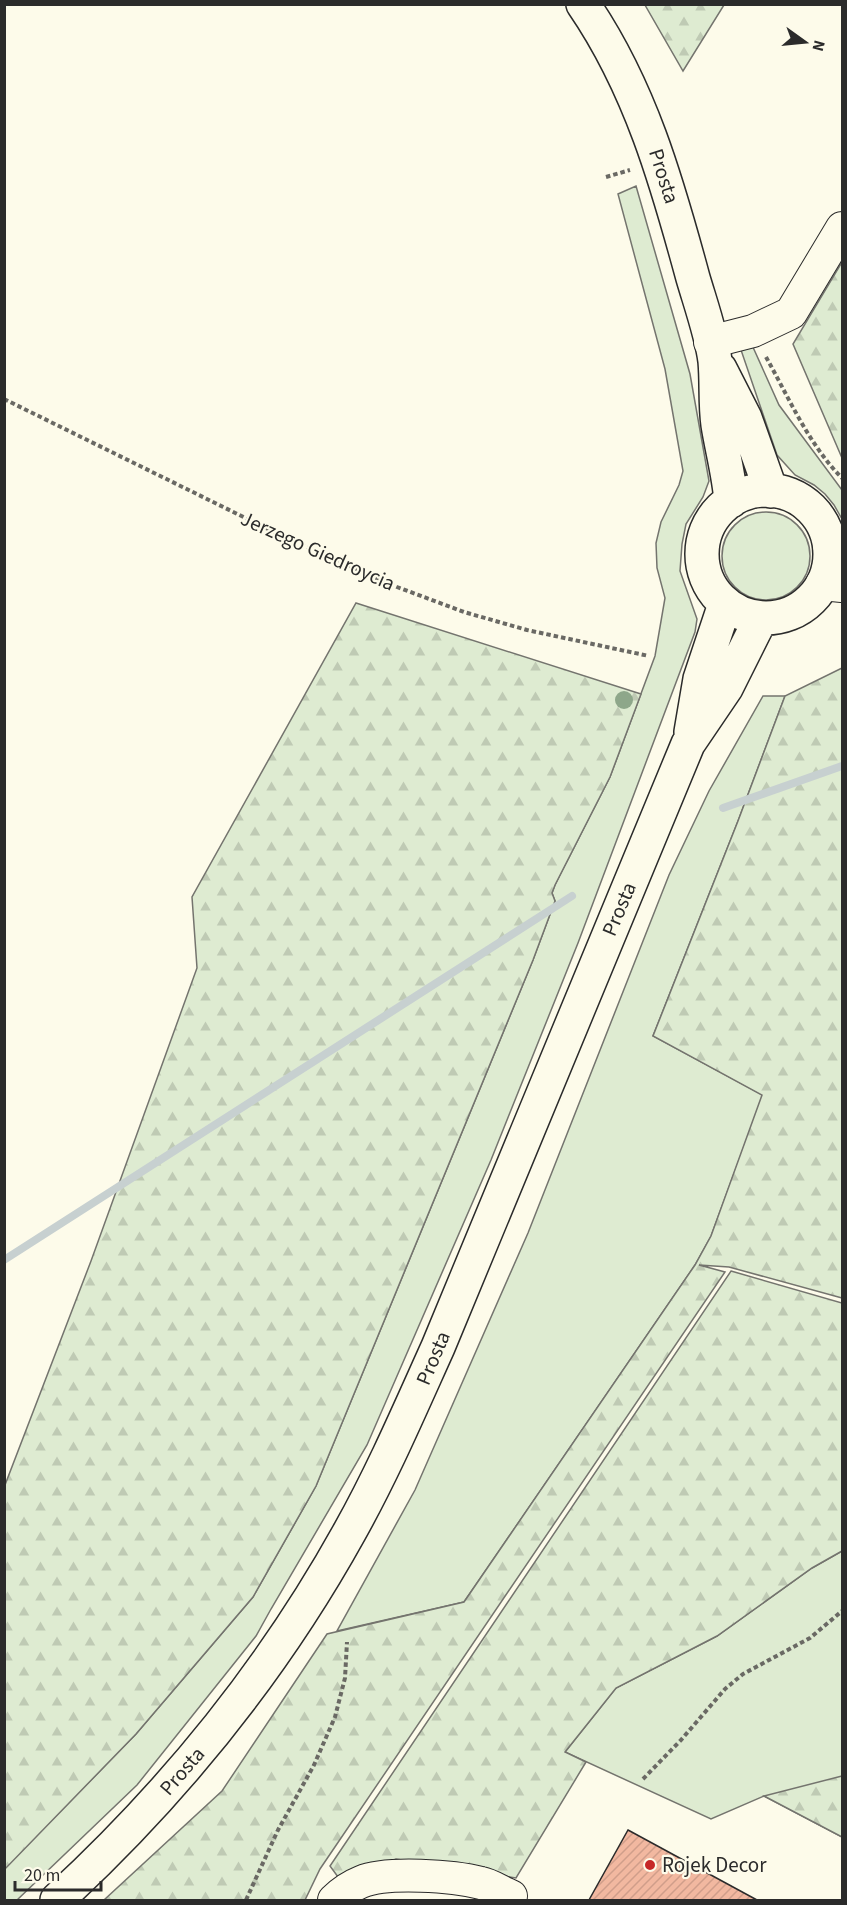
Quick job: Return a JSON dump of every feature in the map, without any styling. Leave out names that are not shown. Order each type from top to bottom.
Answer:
[{"type":"main road","name":"Prosta","points":[[583,4],[614,57],[646,124],[670,196],[732,420],[771,491]]},
{"type":"main road","name":"Prosta","points":[[731,501],[728,474],[732,420]]},
{"type":"main road","points":[[771,491],[796,498],[810,508],[836,547],[829,565],[832,585],[817,593],[801,608],[782,616],[761,618],[742,614],[717,596],[706,577],[702,556],[709,525],[722,508],[738,497],[754,492],[771,491]]},
{"type":"main road","name":"Prosta","points":[[713,684],[725,603]]},
{"type":"main road","name":"Prosta","points":[[57,1900],[146,1812],[211,1737],[286,1637],[349,1532],[392,1449],[438,1347],[713,684],[761,618]]},
{"type":"lane","points":[[713,351],[791,313],[843,228]]},
{"type":"lane","points":[[334,1900],[362,1881],[389,1877],[447,1877],[483,1883],[511,1896]]},
{"type":"path","points":[[753,331],[807,431],[830,465],[843,478]]},
{"type":"path","name":"Jerzego Giedroycia","points":[[4,399],[270,531],[397,586],[464,612],[527,630],[649,656]]},
{"type":"path","points":[[643,1779],[681,1740],[725,1689],[743,1674],[810,1638],[843,1611]]},
{"type":"path","points":[[246,1900],[278,1830],[314,1765],[335,1717],[345,1678],[347,1642]]},
{"type":"green space","points":[[645,5],[724,5],[683,71]]},
{"type":"green space","points":[[636,186],[690,374],[709,481],[703,497],[686,524],[682,544],[680,571],[697,619],[695,632],[578,943],[491,1160],[367,1445],[256,1636],[137,1785],[17,1900],[5,1900],[4,1869],[136,1734],[253,1597],[316,1486],[533,960],[555,901],[552,893],[555,885],[610,777],[655,656],[665,598],[657,568],[656,543],[661,522],[679,485],[683,471],[665,369],[618,194]]},
{"type":"green space","points":[[842,262],[842,458],[793,344]]},
{"type":"green space","points":[[752,345],[779,405],[842,490],[842,519],[825,494],[795,475],[777,455],[741,350]]},
{"type":"green space","points":[[766,512],[783,516],[797,525],[806,539],[810,556],[806,573],[797,587],[783,596],[766,600],[749,596],[735,587],[726,573],[722,556],[726,539],[735,525],[749,516]]},
{"type":"green space","points":[[356,603],[641,694],[610,777],[555,885],[552,893],[555,901],[533,960],[316,1486],[253,1597],[136,1734],[5,1869],[5,1485],[91,1261],[197,968],[192,897]]},
{"type":"green space","points":[[842,668],[842,1298],[729,1267],[699,1265],[725,1272],[320,1869],[305,1900],[104,1900],[222,1791],[327,1634],[464,1602],[695,1265],[711,1236],[762,1095],[653,1036],[785,696]]},
{"type":"green space","points":[[763,696],[785,696],[653,1036],[763,1095],[711,1236],[695,1265],[464,1602],[337,1631],[415,1490],[528,1233],[669,875],[709,791]]},
{"type":"green space","points":[[731,1271],[842,1303],[842,1551],[812,1568],[717,1636],[616,1688],[565,1752],[586,1762],[516,1878],[396,1859],[341,1881],[330,1866]]},
{"type":"green space","points":[[842,1551],[842,1837],[764,1796],[711,1819],[565,1752],[616,1688],[717,1636],[812,1568]]},
{"type":"green space","points":[[842,1776],[842,1837],[764,1796]]},
{"type":"building","name":"Rojek Decor","points":[[628,1830],[757,1900],[589,1900]]},
{"type":"waterway","points":[[723,808],[842,766]]},
{"type":"waterway","points":[[4,1260],[572,896]]},
{"type":"place","name":"Rojek Decor","points":[[650,1865]]}]
